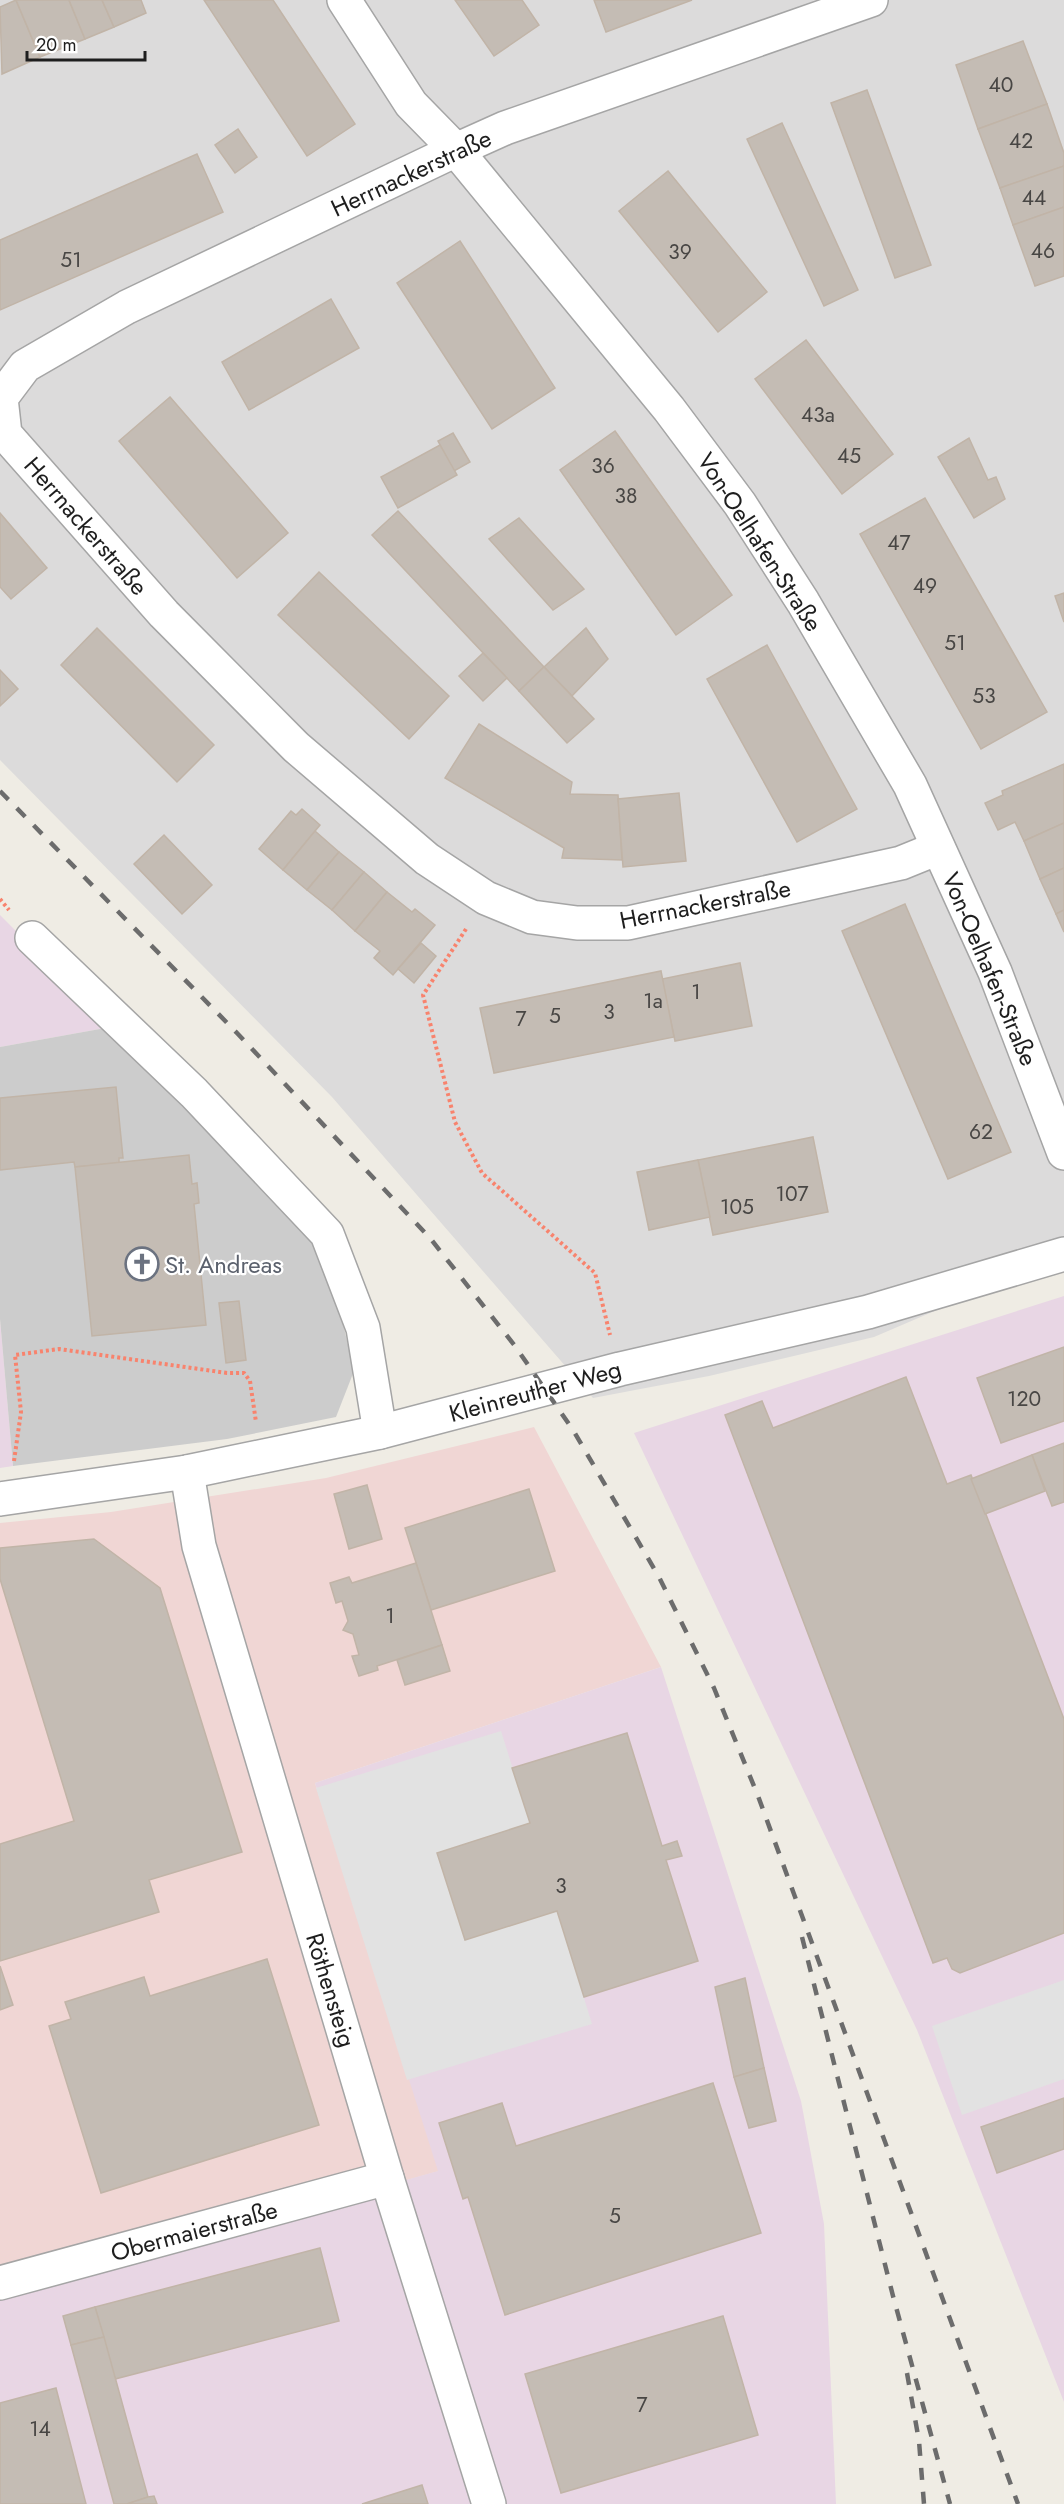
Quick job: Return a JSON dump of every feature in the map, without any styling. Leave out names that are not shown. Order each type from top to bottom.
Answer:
[{"type":"street","name":"Von-Oelhafen-Straße","points":[[344,0],[411,104],[456,150],[669,409],[740,504],[803,602],[910,785],[995,972],[1064,1153]]},
{"type":"street","name":"Herrnackerstraße","points":[[871,0],[505,128],[456,150],[127,307],[25,366],[1,398],[5,434],[164,614],[296,747],[427,859],[486,898],[532,917],[577,923],[628,923],[901,863],[938,848]]},
{"type":"street","points":[[32,938],[194,1093],[327,1234],[363,1328],[380,1432]]},
{"type":"street","name":"Kleinreuther Weg","points":[[8,1498],[187,1472],[380,1432],[620,1369],[868,1312],[1064,1254]]},
{"type":"street","name":"Röthensteig","points":[[187,1472],[199,1546],[387,2178],[489,2504]]},
{"type":"street","name":"Obermaierstraße","points":[[0,2283],[387,2178]]},
{"type":"path","points":[[486,898],[423,995],[455,1122],[482,1173],[595,1273],[620,1369]]},
{"type":"path","points":[[8,1498],[21,1412],[15,1355],[59,1349],[227,1373],[244,1373],[250,1381],[260,1458]]},
{"type":"shaded area","points":[[0,0],[1064,0],[1064,1260],[1035,1268],[874,1337],[709,1376],[593,1398],[332,1097],[0,760]]},
{"type":"shaded area","points":[[0,915],[111,1027],[0,1047]]},
{"type":"shaded area","points":[[111,1027],[325,1246],[354,1371],[336,1417],[227,1439],[13,1466],[0,1319],[0,1047]]},
{"type":"shaded area","points":[[1064,1296],[1064,2402],[917,2030],[634,1433]]},
{"type":"shaded area","points":[[0,1319],[13,1466],[0,1468]]},
{"type":"shaded area","points":[[534,1427],[661,1667],[315,1783],[439,2171],[0,2295],[0,1523],[111,1512],[326,1478]]},
{"type":"shaded area","points":[[661,1667],[801,2101],[824,2224],[836,2504],[0,2504],[0,2295],[438,2171],[315,1783]]},
{"type":"shaded area","points":[[501,1731],[530,1823],[438,1853],[465,1939],[557,1911],[592,2024],[407,2080],[316,1788]]},
{"type":"shaded area","points":[[1064,1980],[1064,2079],[962,2115],[932,2026]]},
{"type":"building","points":[[16,0],[40,57],[2,74],[0,7]]},
{"type":"building","points":[[16,0],[69,0],[85,39],[40,57]]},
{"type":"building","points":[[69,0],[102,0],[114,27],[85,39]]},
{"type":"building","points":[[102,0],[141,0],[146,13],[114,27]]},
{"type":"building","points":[[204,0],[273,0],[355,124],[307,156]]},
{"type":"building","points":[[455,0],[522,0],[539,25],[494,56]]},
{"type":"building","points":[[594,0],[692,0],[606,32]]},
{"type":"building","points":[[1023,41],[1047,104],[978,129],[956,65]]},
{"type":"building","points":[[867,90],[931,265],[895,278],[831,103]]},
{"type":"building","points":[[1047,104],[1064,153],[1064,166],[1000,188],[978,129]]},
{"type":"building","points":[[782,123],[858,290],[824,306],[747,139]]},
{"type":"building","points":[[238,129],[257,157],[235,173],[215,145]]},
{"type":"building","points":[[197,154],[223,212],[0,310],[0,240]]},
{"type":"building","points":[[1064,166],[1064,207],[1013,225],[1000,188]]},
{"type":"building","points":[[668,171],[767,292],[718,332],[619,211]]},
{"type":"building","points":[[1064,207],[1064,276],[1035,286],[1013,225]]},
{"type":"building","points":[[460,241],[555,388],[492,429],[397,283]]},
{"type":"building","points":[[331,299],[359,348],[249,410],[222,362]]},
{"type":"building","points":[[806,340],[893,454],[842,494],[755,379]]},
{"type":"building","points":[[170,397],[288,533],[237,578],[119,441]]},
{"type":"building","points":[[615,431],[732,595],[676,635],[560,470]]},
{"type":"building","points":[[453,433],[470,462],[454,471],[438,441]]},
{"type":"building","points":[[969,438],[988,480],[996,477],[1005,499],[974,518],[938,457]]},
{"type":"building","points":[[440,445],[457,475],[398,508],[381,477]]},
{"type":"building","points":[[925,498],[1047,712],[981,749],[860,534]]},
{"type":"building","points":[[398,511],[544,667],[519,691],[372,535]]},
{"type":"building","points":[[0,513],[47,568],[11,599],[0,587]]},
{"type":"building","points":[[519,518],[584,589],[553,610],[489,539]]},
{"type":"building","points":[[319,572],[449,696],[409,739],[278,615]]},
{"type":"building","points":[[1064,593],[1064,622],[1055,596]]},
{"type":"building","points":[[97,628],[214,745],[177,782],[61,665]]},
{"type":"building","points":[[586,628],[608,659],[572,696],[544,667]]},
{"type":"building","points":[[767,645],[857,809],[797,842],[707,679]]},
{"type":"building","points":[[483,653],[507,678],[483,701],[459,676]]},
{"type":"building","points":[[544,667],[594,719],[567,743],[519,691]]},
{"type":"building","points":[[0,670],[18,689],[0,706]]},
{"type":"building","points":[[479,724],[572,782],[570,794],[618,795],[622,860],[562,858],[564,848],[445,778]]},
{"type":"building","points":[[1064,764],[1064,823],[1024,841],[1015,822],[998,830],[985,803],[1003,795],[1002,791]]},
{"type":"building","points":[[679,793],[686,861],[623,867],[618,799]]},
{"type":"building","points":[[302,809],[320,825],[283,870],[259,849],[291,811],[296,815]]},
{"type":"building","points":[[1064,823],[1064,868],[1040,879],[1024,841]]},
{"type":"building","points":[[315,831],[339,852],[307,890],[283,870]]},
{"type":"building","points":[[164,835],[212,885],[182,914],[134,864]]},
{"type":"building","points":[[339,852],[364,872],[332,910],[307,890]]},
{"type":"building","points":[[1064,868],[1064,910],[1056,914],[1040,879]]},
{"type":"building","points":[[364,872],[387,892],[355,931],[332,910]]},
{"type":"building","points":[[387,892],[412,912],[415,909],[435,925],[393,975],[374,958],[380,951],[355,931]]},
{"type":"building","points":[[905,904],[1011,1152],[948,1179],[842,931]]},
{"type":"building","points":[[1064,910],[1064,932],[1056,914]]},
{"type":"building","points":[[421,943],[436,956],[414,983],[398,969]]},
{"type":"building","points":[[740,963],[752,1026],[675,1041],[662,979]]},
{"type":"building","points":[[661,971],[674,1037],[494,1073],[480,1008]]},
{"type":"building","points":[[116,1087],[123,1158],[119,1158],[119,1163],[75,1167],[74,1162],[0,1170],[0,1098]]},
{"type":"building","points":[[813,1137],[828,1212],[713,1235],[698,1160]]},
{"type":"building","name":"St. Andreas","points":[[189,1155],[192,1184],[197,1183],[199,1203],[194,1204],[206,1325],[92,1336],[75,1167]]},
{"type":"building","points":[[698,1160],[710,1217],[649,1230],[637,1172]]},
{"type":"building","points":[[239,1301],[246,1360],[226,1363],[219,1303]]},
{"type":"building","points":[[1064,1347],[1064,1421],[1001,1443],[977,1378]]},
{"type":"building","points":[[906,1377],[947,1484],[971,1475],[1064,1719],[1064,1933],[960,1973],[952,1969],[947,1958],[933,1963],[725,1415],[762,1401],[773,1428]]},
{"type":"building","points":[[1064,1443],[1064,1502],[1052,1506],[1032,1455]]},
{"type":"building","points":[[1032,1455],[1045,1491],[985,1514],[971,1479]]},
{"type":"building","points":[[367,1485],[382,1539],[349,1549],[334,1494]]},
{"type":"building","points":[[529,1489],[555,1571],[431,1610],[405,1528]]},
{"type":"building","points":[[94,1539],[160,1588],[242,1852],[149,1880],[159,1912],[0,1961],[0,1844],[74,1821],[0,1579],[0,1548]]},
{"type":"building","points":[[416,1563],[442,1645],[377,1666],[378,1670],[359,1676],[352,1656],[359,1655],[353,1634],[343,1630],[348,1621],[342,1601],[336,1603],[330,1583],[349,1577],[352,1583]]},
{"type":"building","points":[[442,1645],[450,1671],[405,1685],[397,1660]]},
{"type":"building","points":[[627,1733],[662,1846],[677,1841],[682,1856],[666,1860],[698,1961],[584,1997],[557,1911],[465,1940],[437,1853],[530,1823],[512,1768]]},
{"type":"building","points":[[267,1959],[319,2125],[101,2193],[49,2026],[71,2019],[65,2002],[144,1977],[150,1996]]},
{"type":"building","points":[[0,1966],[13,2005],[0,2010]]},
{"type":"building","points":[[745,1978],[764,2068],[734,2077],[715,1987]]},
{"type":"building","points":[[764,2068],[776,2121],[749,2128],[734,2077]]},
{"type":"building","points":[[713,2083],[761,2233],[505,2315],[468,2197],[463,2199],[439,2123],[502,2103],[516,2146]]},
{"type":"building","points":[[1064,2098],[1064,2149],[997,2173],[981,2127]]},
{"type":"building","points":[[320,2248],[339,2321],[115,2379],[95,2307]]},
{"type":"building","points":[[95,2307],[104,2337],[71,2345],[63,2316]]},
{"type":"building","points":[[723,2316],[758,2435],[561,2493],[525,2374]]},
{"type":"building","points":[[104,2337],[148,2497],[127,2504],[114,2504],[71,2345]]},
{"type":"building","points":[[56,2388],[86,2504],[0,2504],[0,2403]]},
{"type":"building","points":[[422,2485],[428,2504],[362,2504]]},
{"type":"building","points":[[154,2496],[157,2504],[127,2504],[148,2497]]},
{"type":"railway","points":[[0,791],[237,1033],[430,1238],[515,1346],[573,1430],[659,1577],[714,1688],[758,1796],[1018,2504]]},
{"type":"railway","points":[[802,1937],[893,2296],[950,2504]]},
{"type":"railway","points":[[907,2373],[919,2441],[924,2504]]},
{"type":"place","name":"St. Andreas","points":[[142,1264]]}]
